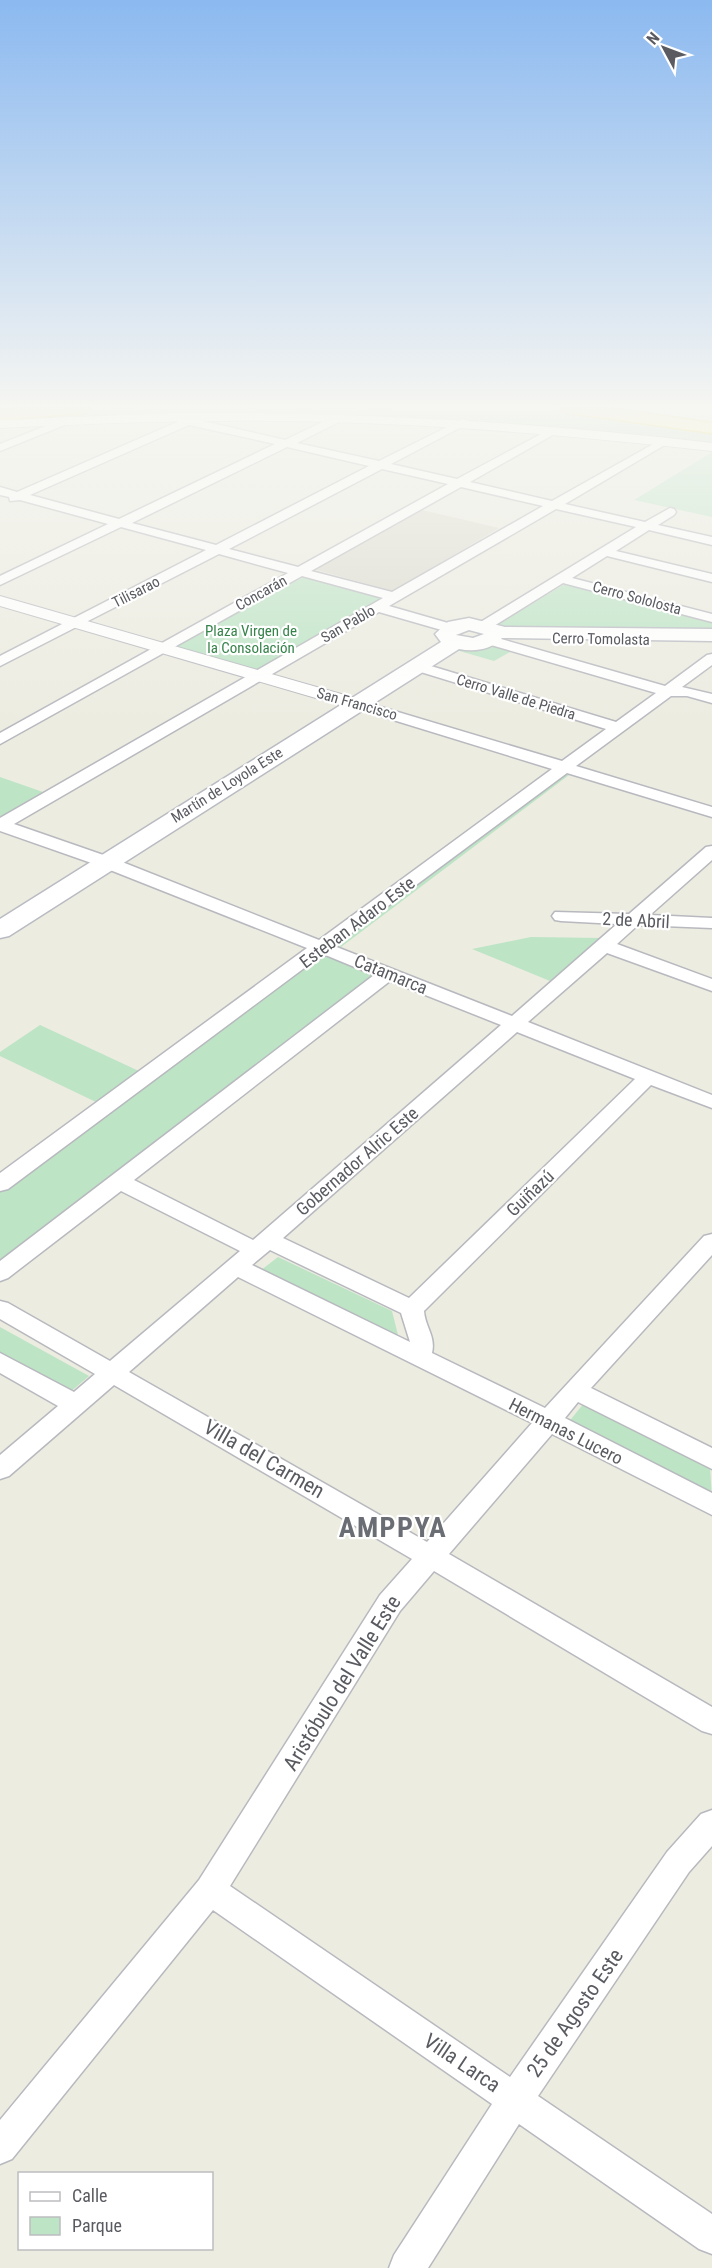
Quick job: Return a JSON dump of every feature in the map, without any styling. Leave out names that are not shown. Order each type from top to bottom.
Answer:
[{"type":"main road","points":[[452,635],[477,644],[489,634]]},
{"type":"main road","name":"Cerro Tomolasta","points":[[489,634],[712,635]]},
{"type":"main road","name":"Cerro Tomolasta","points":[[489,634],[529,638],[712,640]]},
{"type":"main road","name":"Martín de Loyola Este","points":[[0,930],[416,666],[452,635]]},
{"type":"street","points":[[81,514],[394,597]]},
{"type":"street","points":[[0,581],[143,514]]},
{"type":"street","name":"Tilisarao","points":[[0,662],[287,514]]},
{"type":"street","name":"Concarán","points":[[0,739],[404,514]]},
{"type":"street","name":"San Pablo","points":[[0,825],[538,514]]},
{"type":"street","points":[[597,514],[712,541]]},
{"type":"street","points":[[489,634],[562,579],[667,514]]},
{"type":"street","points":[[605,552],[712,578]]},
{"type":"street","name":"Cerro Sololosta","points":[[562,579],[712,618]]},
{"type":"street","name":"San Francisco","points":[[0,601],[356,704],[712,812]]},
{"type":"street","points":[[378,607],[452,635]]},
{"type":"street","points":[[489,634],[666,691],[688,692],[712,699]]},
{"type":"street","name":"Esteban Adaro Este","points":[[573,769],[617,727],[712,658]]},
{"type":"street","name":"Cerro Valle de Piedra","points":[[416,666],[617,727]]},
{"type":"street","name":"Esteban Adaro Este","points":[[0,1184],[331,950],[573,769],[688,692],[712,673]]},
{"type":"street","name":"Catamarca","points":[[0,825],[106,862],[712,1102]]},
{"type":"street","name":"Gobernador Alric Este","points":[[0,1469],[236,1267],[712,851]]},
{"type":"street","name":"2 de Abril","points":[[561,916],[712,923]]},
{"type":"street","points":[[603,945],[712,985]]},
{"type":"street","points":[[0,1273],[388,973]]},
{"type":"street","name":"Guiñazú","points":[[412,1309],[648,1077]]},
{"type":"street","points":[[119,1181],[261,1245],[412,1309],[412,1321],[422,1334],[424,1342],[419,1358]]},
{"type":"street","name":"Aristóbulo del Valle Este","points":[[0,2147],[210,1890],[390,1603],[575,1390],[712,1241]]},
{"type":"street","name":"Hermanas Lucero","points":[[236,1267],[712,1505]]},
{"type":"street","name":"Villa del Carmen","points":[[0,1309],[113,1372],[712,1722]]},
{"type":"street","points":[[0,1362],[75,1404]]},
{"type":"street","points":[[575,1390],[712,1460]]},
{"type":"street","name":"25 de Agosto Este","points":[[407,2268],[515,2099],[678,1862],[712,1824]]},
{"type":"street","name":"Villa Larca","points":[[210,1890],[712,2236]]},
{"type":"shaded area","points":[[415,514],[438,514],[499,528],[393,591],[313,569]]},
{"type":"green space","points":[[698,514],[712,514],[712,517]]},
{"type":"green space","name":"Plaza Virgen de la Consolación","points":[[305,576],[383,597],[254,673],[173,648]]},
{"type":"green space","points":[[569,584],[712,621],[712,632],[494,627],[563,585]]},
{"type":"green space","points":[[494,646],[512,651],[494,661],[456,650]]},
{"type":"green space","points":[[562,773],[569,775],[341,947],[333,944]]},
{"type":"green space","points":[[0,777],[43,792],[0,818]]},
{"type":"green space","points":[[531,937],[601,938],[550,981],[472,949]]},
{"type":"green space","points":[[322,954],[375,976],[0,1264],[0,1191]]},
{"type":"green space","points":[[40,1025],[141,1072],[98,1103],[0,1056],[0,1052]]},
{"type":"green space","points":[[278,1257],[392,1311],[399,1339],[260,1271]]},
{"type":"green space","points":[[0,1327],[89,1376],[69,1393],[0,1354]]},
{"type":"green space","points":[[584,1403],[710,1467],[712,1499],[568,1423]]},
{"type":"district","name":"AMPPYA","points":[[393,1527]]}]
